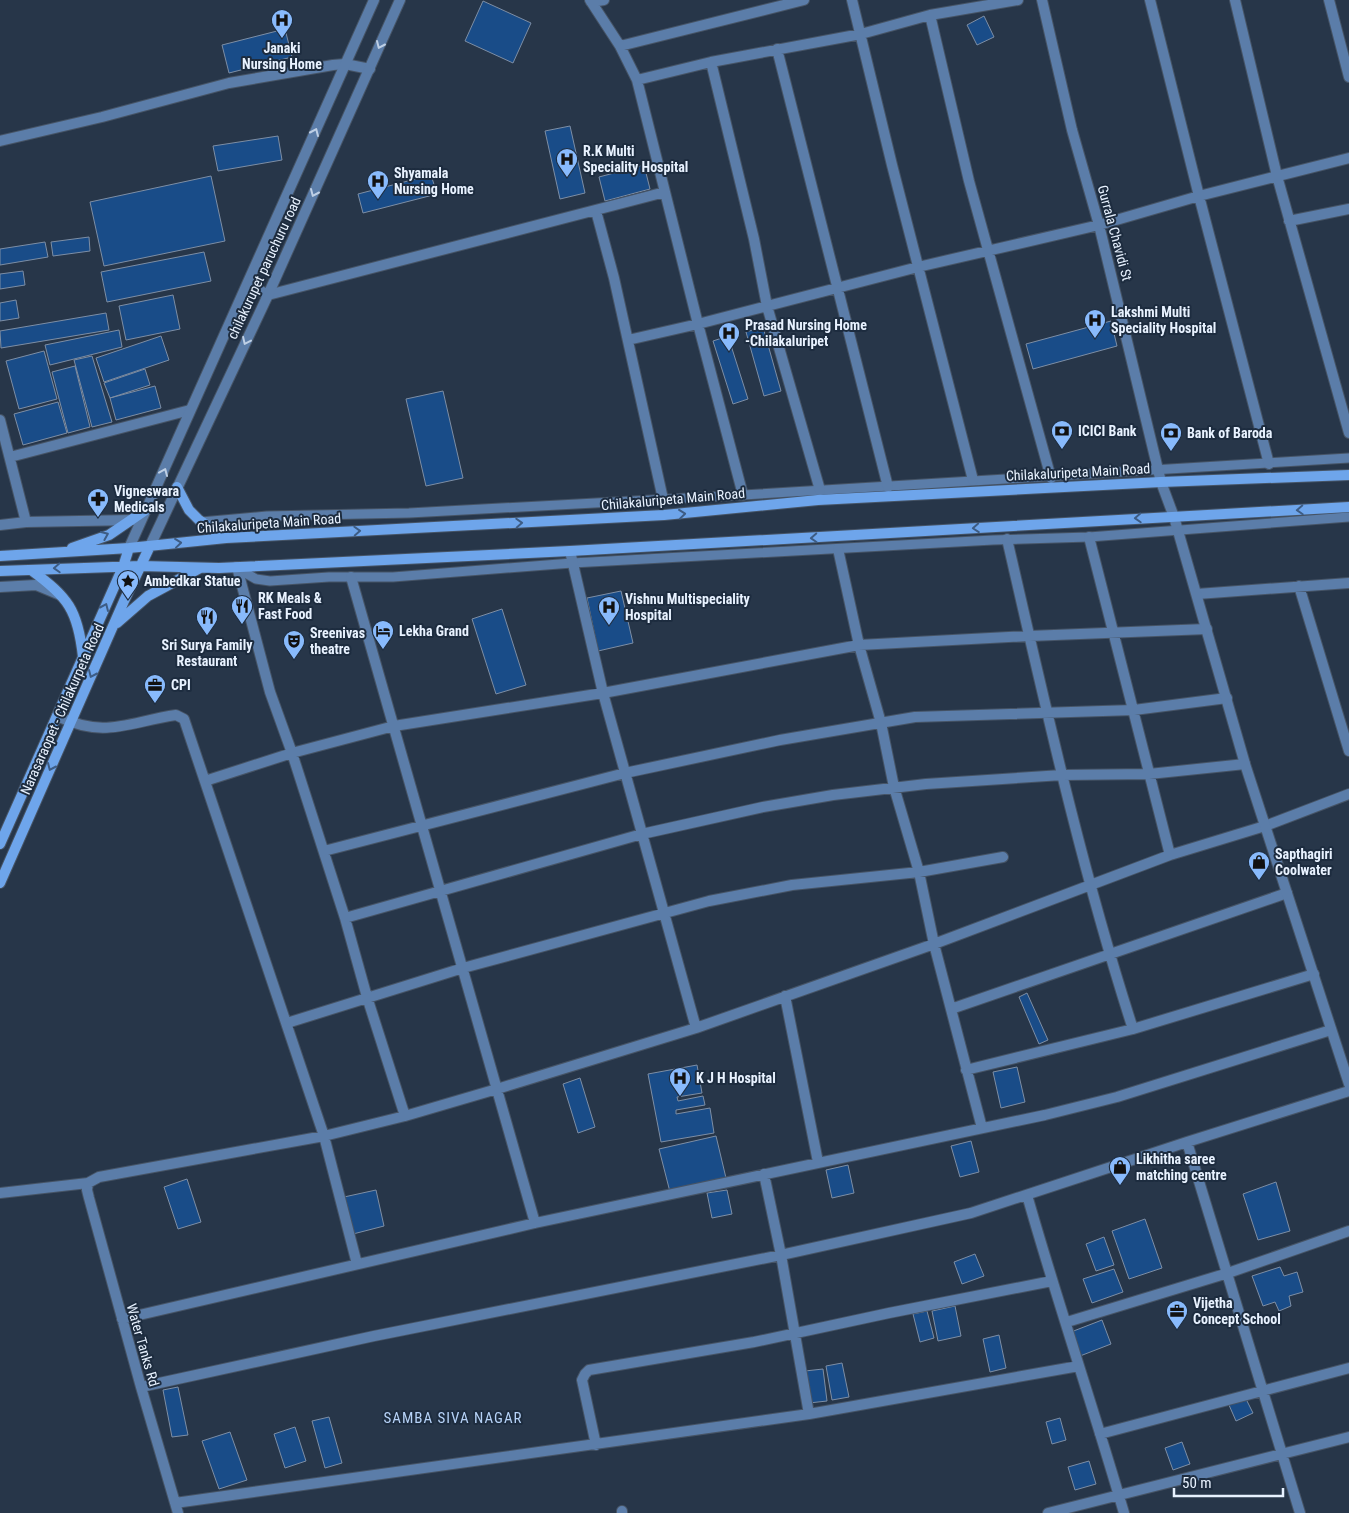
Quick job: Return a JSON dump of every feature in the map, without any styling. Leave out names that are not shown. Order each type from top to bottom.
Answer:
[{"type":"main road","name":"Chilakaluripeta Main Road","points":[[0,556],[129,548],[226,538],[664,515],[818,500],[1160,476],[1349,475]]},
{"type":"main road","points":[[177,487],[189,510],[202,522],[226,538]]},
{"type":"main road","points":[[0,572],[142,566],[235,567],[570,551],[1349,507]]},
{"type":"main road","points":[[60,552],[109,535],[147,510]]},
{"type":"main road","name":"Narasaraopet - Chilakurpeta Road","points":[[0,883],[150,546]]},
{"type":"main road","name":"Narasaraopet - Chilakurpeta Road","points":[[0,844],[123,567],[129,548]]},
{"type":"main road","points":[[113,626],[148,596],[201,567]]},
{"type":"main road","points":[[31,570],[61,595],[74,613],[80,632],[83,658]]},
{"type":"street","name":"chilakurupet paruchuru road","points":[[129,548],[374,0]]},
{"type":"street","name":"chilakurupet paruchuru road","points":[[150,546],[268,295],[400,0]]},
{"type":"street","points":[[604,0],[591,1],[620,46],[637,80],[743,495]]},
{"type":"street","points":[[620,46],[804,0]]},
{"type":"street","points":[[852,0],[973,480]]},
{"type":"street","points":[[637,80],[710,62],[861,34],[930,16],[1018,0]]},
{"type":"street","name":"Gurrala Chavidi St","points":[[1042,0],[1072,130],[1099,225],[1160,476],[1198,594],[1245,764],[1349,1084]]},
{"type":"street","points":[[1150,0],[1199,196],[1270,464]]},
{"type":"street","points":[[1235,0],[1277,176],[1349,433]]},
{"type":"street","points":[[1329,0],[1349,77]]},
{"type":"street","points":[[930,16],[969,181],[1051,478]]},
{"type":"street","points":[[777,50],[888,487]]},
{"type":"street","points":[[710,62],[754,239],[768,306],[820,490]]},
{"type":"street","points":[[0,141],[102,117],[229,83],[345,64],[370,68]]},
{"type":"street","points":[[628,340],[698,324],[918,267],[1099,225],[1199,196],[1349,158]]},
{"type":"street","points":[[248,284],[268,295],[665,192]]},
{"type":"street","points":[[1289,221],[1349,209]]},
{"type":"street","points":[[596,211],[614,278],[664,499]]},
{"type":"street","points":[[10,457],[190,410]]},
{"type":"street","points":[[0,420],[26,522]]},
{"type":"street","points":[[0,525],[26,522],[133,520]]},
{"type":"street","points":[[1089,536],[1170,856]]},
{"type":"street","points":[[1007,540],[1062,775],[1109,955],[1133,1029]]},
{"type":"street","points":[[838,549],[860,645],[881,723],[894,787],[920,872],[934,944],[982,1128]]},
{"type":"street","points":[[570,551],[603,693],[696,1028]]},
{"type":"street","points":[[235,567],[270,692],[346,918],[367,997],[405,1116]]},
{"type":"street","points":[[351,577],[535,1223]]},
{"type":"street","points":[[1198,594],[1349,583]]},
{"type":"street","points":[[0,587],[36,585],[61,595]]},
{"type":"street","points":[[1299,586],[1349,751]]},
{"type":"street","points":[[205,781],[292,753],[394,726],[603,693],[860,645],[1207,629]]},
{"type":"street","points":[[324,851],[625,773],[780,740],[915,717],[1134,710],[1227,698]]},
{"type":"street","points":[[57,716],[71,722],[100,729],[167,717],[180,716],[184,719],[324,1136],[357,1264]]},
{"type":"street","points":[[346,918],[642,834],[762,807],[894,787],[1062,775],[1149,774],[1245,764]]},
{"type":"street","points":[[0,1193],[88,1183],[99,1177],[324,1136],[405,1116],[497,1089],[696,1028],[934,944],[1170,856],[1265,826],[1349,794]]},
{"type":"street","points":[[287,1023],[463,968],[664,912],[792,885],[920,872],[1002,857]]},
{"type":"street","points":[[951,1009],[1287,893]]},
{"type":"street","points":[[966,1070],[1133,1029],[1314,974]]},
{"type":"street","points":[[785,996],[818,1162]]},
{"type":"street","points":[[122,1320],[535,1223],[1045,1115],[1117,1097],[1331,1030]]},
{"type":"street","points":[[141,1387],[374,1336],[781,1255],[971,1213],[1349,1091]]},
{"type":"street","points":[[1187,1142],[1300,1513]]},
{"type":"street","points":[[764,1174],[796,1334],[809,1414]]},
{"type":"street","name":"Water Tanks Rd","points":[[88,1183],[87,1190],[122,1320],[177,1508]]},
{"type":"street","points":[[1027,1195],[1124,1513]]},
{"type":"street","points":[[1066,1322],[1228,1273],[1349,1232]]},
{"type":"street","points":[[596,1445],[582,1380],[589,1370],[796,1334],[889,1313],[1052,1281]]},
{"type":"street","points":[[177,1508],[809,1414],[1079,1366]]},
{"type":"street","points":[[1100,1434],[1349,1368]]},
{"type":"street","points":[[1048,1513],[1349,1437]]},
{"type":"lane","points":[[202,522],[267,516],[409,512],[743,495],[973,480],[1160,476],[1270,464],[1349,458]]},
{"type":"lane","points":[[235,567],[256,580],[270,581],[393,576],[572,563],[1178,531],[1349,517]]},
{"type":"building","points":[[483,1],[531,23],[513,63],[465,41]]},
{"type":"building","points":[[984,16],[994,37],[977,45],[967,25]]},
{"type":"building","points":[[285,29],[292,57],[229,73],[222,45]]},
{"type":"building","points":[[570,126],[585,193],[560,199],[545,131]]},
{"type":"building","points":[[278,136],[282,160],[218,171],[213,146]]},
{"type":"building","points":[[644,165],[650,189],[605,201],[599,177]]},
{"type":"building","points":[[431,175],[437,194],[363,213],[358,194]]},
{"type":"building","points":[[211,176],[225,241],[104,266],[90,202]]},
{"type":"building","points":[[89,237],[90,251],[53,256],[51,242]]},
{"type":"building","points":[[45,242],[48,257],[0,265],[0,249]]},
{"type":"building","points":[[204,252],[211,281],[107,302],[101,272]]},
{"type":"building","points":[[23,271],[25,285],[0,289],[0,274]]},
{"type":"building","points":[[173,295],[180,329],[126,340],[119,306]]},
{"type":"building","points":[[16,300],[19,318],[0,321],[0,303]]},
{"type":"building","points":[[106,313],[109,330],[1,348],[0,331]]},
{"type":"building","points":[[1111,321],[1117,346],[1033,369],[1026,344]]},
{"type":"building","points":[[763,327],[781,391],[764,396],[746,332]]},
{"type":"building","points":[[119,330],[122,347],[50,365],[45,345]]},
{"type":"building","points":[[161,336],[169,360],[104,382],[96,358]]},
{"type":"building","points":[[728,336],[748,399],[733,404],[713,341]]},
{"type":"building","points":[[44,351],[57,399],[19,409],[6,361]]},
{"type":"building","points":[[92,356],[112,422],[92,427],[74,360]]},
{"type":"building","points":[[75,366],[90,427],[68,433],[52,372]]},
{"type":"building","points":[[145,369],[150,385],[110,398],[104,383]]},
{"type":"building","points":[[155,386],[161,408],[116,420],[110,398]]},
{"type":"building","points":[[443,391],[463,478],[426,486],[406,399]]},
{"type":"building","points":[[58,402],[67,433],[23,445],[14,414]]},
{"type":"building","points":[[621,591],[633,643],[598,651],[587,598]]},
{"type":"building","points":[[502,609],[526,685],[496,694],[472,619]]},
{"type":"building","points":[[1027,993],[1048,1040],[1039,1044],[1019,997]]},
{"type":"building","points":[[697,1065],[702,1093],[677,1097],[678,1101],[703,1096],[705,1105],[676,1110],[676,1114],[710,1108],[714,1133],[661,1142],[648,1074]]},
{"type":"building","points":[[1017,1067],[1025,1102],[1001,1108],[993,1072]]},
{"type":"building","points":[[580,1078],[595,1127],[578,1133],[563,1084]]},
{"type":"building","points":[[716,1136],[726,1178],[670,1192],[659,1149]]},
{"type":"building","points":[[971,1141],[979,1172],[960,1177],[951,1146]]},
{"type":"building","points":[[848,1165],[854,1193],[832,1198],[826,1170]]},
{"type":"building","points":[[187,1179],[201,1222],[178,1229],[164,1187]]},
{"type":"building","points":[[1276,1182],[1290,1231],[1258,1240],[1243,1194]]},
{"type":"building","points":[[376,1190],[384,1226],[353,1234],[344,1197]]},
{"type":"building","points":[[727,1190],[732,1214],[712,1218],[707,1193]]},
{"type":"building","points":[[1145,1219],[1162,1268],[1129,1279],[1112,1231]]},
{"type":"building","points":[[1104,1237],[1114,1265],[1096,1271],[1086,1244]]},
{"type":"building","points":[[975,1254],[984,1276],[962,1284],[954,1262]]},
{"type":"building","points":[[1280,1267],[1284,1276],[1297,1272],[1303,1292],[1289,1296],[1291,1306],[1279,1311],[1275,1302],[1263,1306],[1252,1276]]},
{"type":"building","points":[[1114,1269],[1123,1292],[1092,1303],[1083,1279]]},
{"type":"building","points":[[955,1306],[961,1336],[938,1341],[932,1311]]},
{"type":"building","points":[[927,1311],[934,1338],[920,1342],[913,1314]]},
{"type":"building","points":[[1102,1320],[1111,1344],[1080,1356],[1071,1332]]},
{"type":"building","points":[[999,1335],[1006,1368],[990,1372],[983,1339]]},
{"type":"building","points":[[842,1363],[849,1397],[832,1400],[826,1366]]},
{"type":"building","points":[[823,1369],[827,1401],[809,1403],[805,1371]]},
{"type":"building","points":[[178,1387],[188,1435],[172,1437],[163,1390]]},
{"type":"building","points":[[1245,1397],[1253,1413],[1236,1421],[1229,1405]]},
{"type":"building","points":[[329,1417],[342,1463],[325,1468],[312,1421]]},
{"type":"building","points":[[1060,1418],[1066,1440],[1052,1444],[1046,1422]]},
{"type":"building","points":[[295,1427],[306,1461],[285,1468],[274,1434]]},
{"type":"building","points":[[230,1432],[247,1480],[219,1489],[202,1441]]},
{"type":"building","points":[[1182,1442],[1190,1464],[1173,1470],[1165,1448]]},
{"type":"building","points":[[1089,1461],[1096,1484],[1075,1490],[1068,1467]]},
{"type":"place","name":"Janaki Nursing Home","points":[[282,39]]},
{"type":"place","name":"R.K Multi Speciality Hospital","points":[[567,178]]},
{"type":"place","name":"Shyamala Nursing Home","points":[[378,200]]},
{"type":"place","name":"Lakshmi Multi Speciality Hospital","points":[[1095,339]]},
{"type":"place","name":"Prasad Nursing Home -Chilakaluripet","points":[[729,352]]},
{"type":"place","name":"ICICI Bank","points":[[1062,450]]},
{"type":"place","name":"Bank of Baroda","points":[[1171,452]]},
{"type":"place","name":"Vigneswara Medicals","points":[[98,518]]},
{"type":"place","name":"Ambedkar Statue","points":[[128,600]]},
{"type":"place","name":"RK Meals & Fast Food","points":[[242,625]]},
{"type":"place","name":"Vishnu Multispeciality Hospital","points":[[609,626]]},
{"type":"place","name":"Sri Surya Family Restaurant","points":[[207,636]]},
{"type":"place","name":"Lekha Grand","points":[[383,650]]},
{"type":"place","name":"Sreenivas theatre","points":[[294,660]]},
{"type":"place","name":"CPI","points":[[155,704]]},
{"type":"place","name":"Sapthagiri Coolwater","points":[[1259,881]]},
{"type":"place","name":"K J H Hospital","points":[[680,1097]]},
{"type":"place","name":"Likhitha saree matching centre","points":[[1120,1186]]},
{"type":"place","name":"Vijetha Concept School","points":[[1177,1330]]},
{"type":"district","name":"SAMBA SIVA NAGAR","points":[[453,1418]]}]
